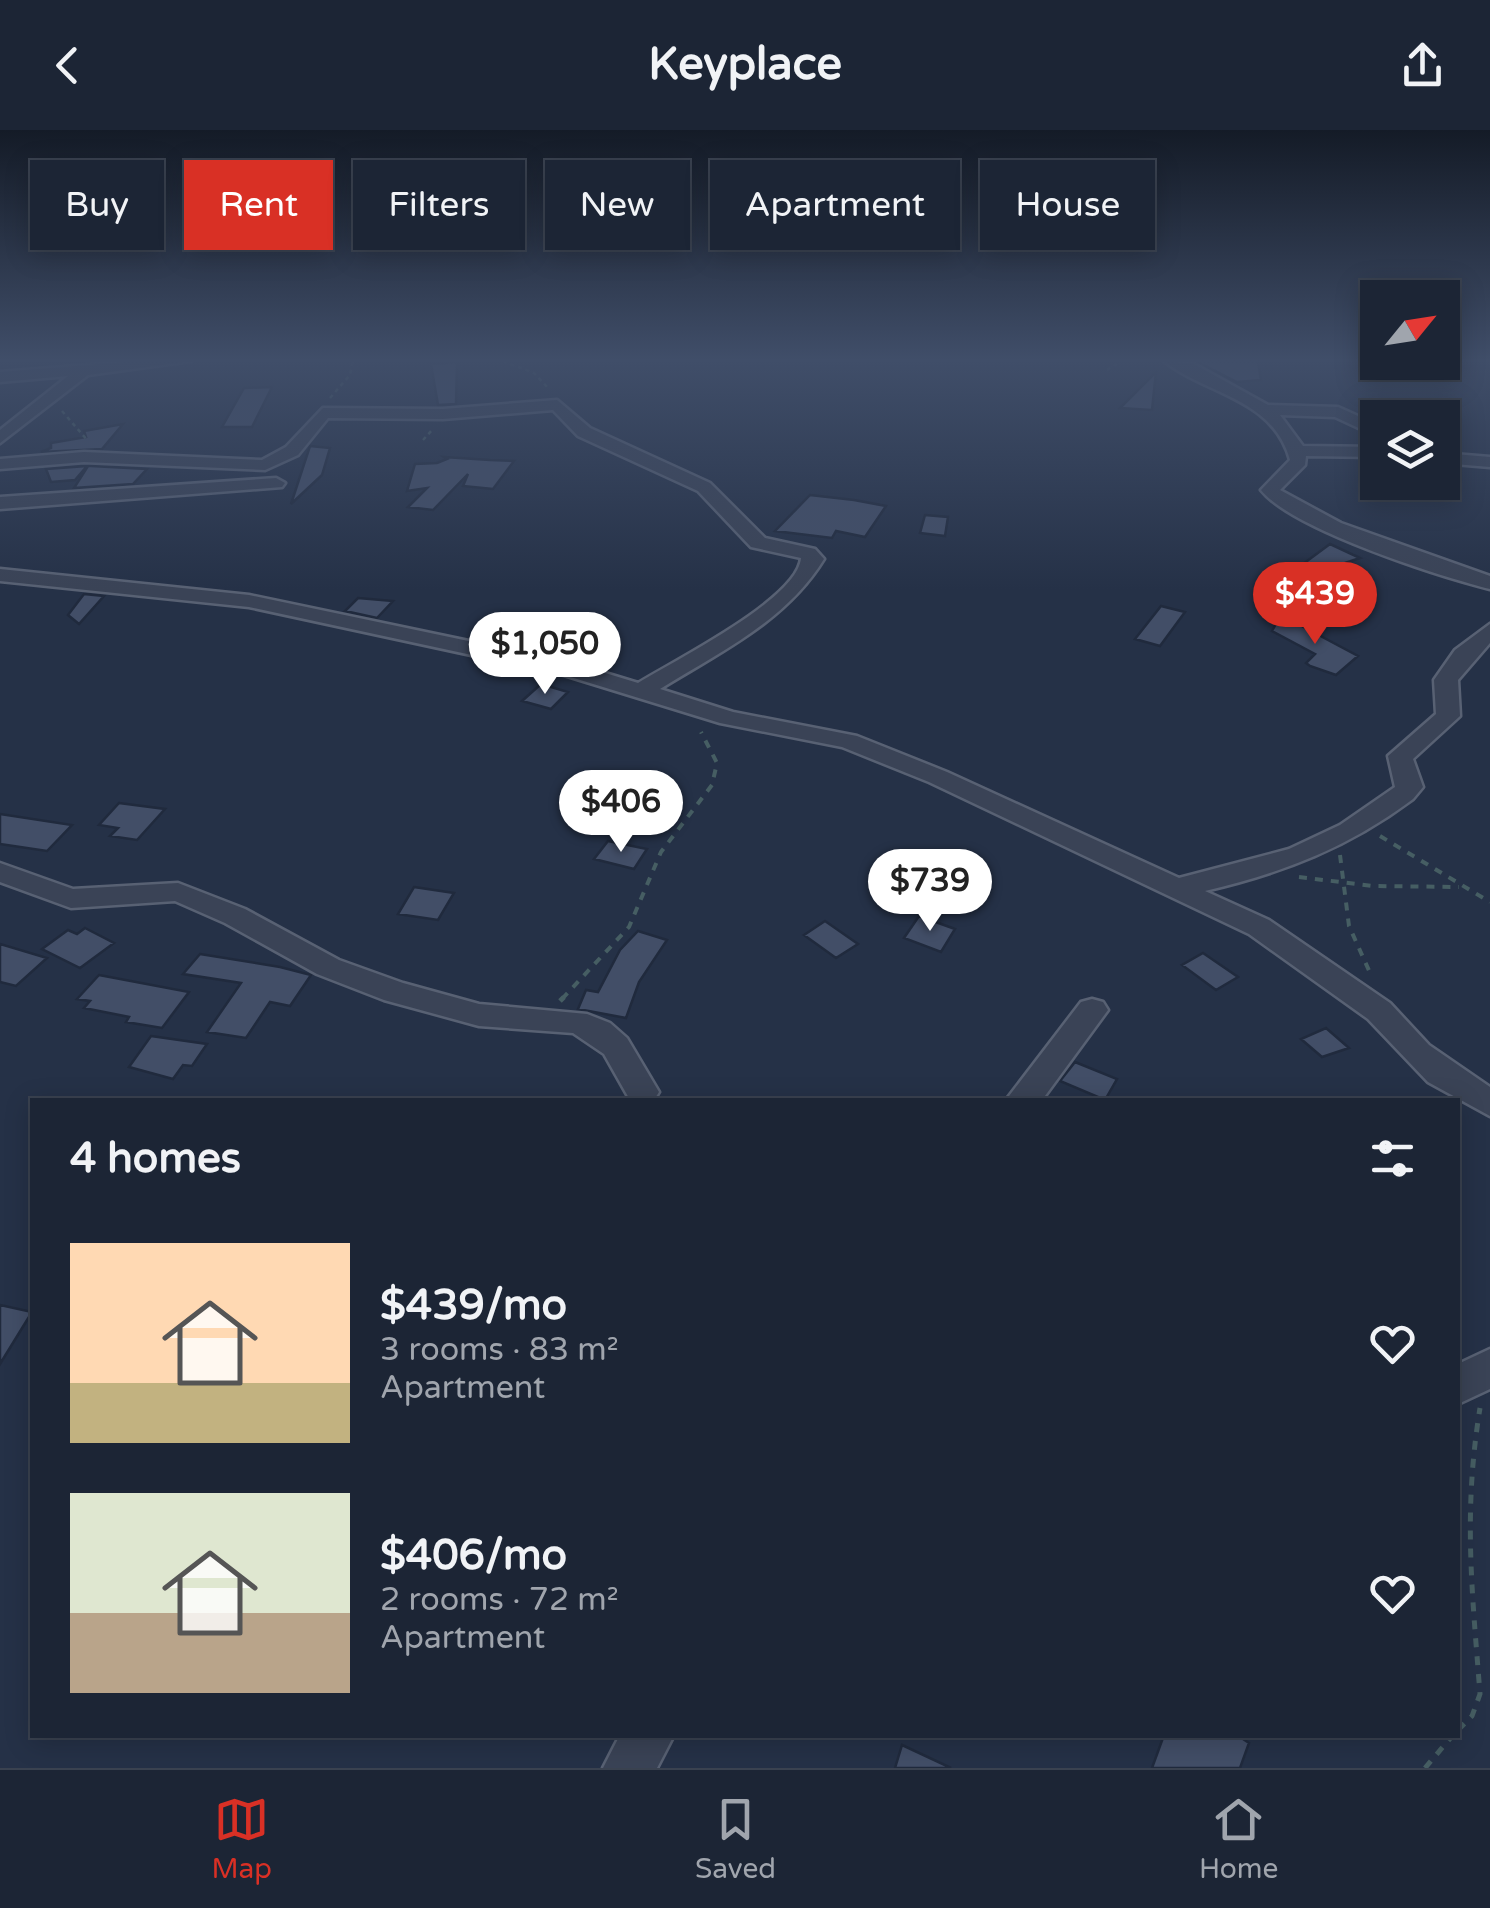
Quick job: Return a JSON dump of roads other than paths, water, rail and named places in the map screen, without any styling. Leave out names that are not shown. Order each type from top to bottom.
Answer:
[{"type":"street","points":[[0,464],[84,457],[265,465],[292,451],[305,437]]},
{"type":"street","points":[[596,437],[704,487],[719,498],[758,543],[808,554],[814,559],[796,584],[768,608],[643,690]]},
{"type":"street","points":[[1287,437],[1298,451],[1360,452]]},
{"type":"street","points":[[1298,451],[1292,471],[1270,490],[1276,500],[1323,524],[1490,583]]},
{"type":"street","points":[[1460,460],[1490,462]]},
{"type":"street","points":[[0,502],[279,483]]},
{"type":"street","points":[[0,574],[223,596],[568,669],[730,718],[848,741],[1181,887],[1259,926],[1379,1011],[1417,1054],[1490,1103]]},
{"type":"street","points":[[1181,887],[1255,872],[1337,841],[1410,787],[1399,763],[1401,756],[1448,716],[1446,680],[1487,636]]},
{"type":"street","points":[[0,872],[71,900],[178,892],[206,902],[360,980],[479,1015],[576,1022],[598,1030],[616,1046],[642,1092]]},
{"type":"street","points":[[1025,1098],[1092,1010]]},
{"type":"street","points":[[1460,1384],[1489,1368]]},
{"type":"street","points":[[628,1768],[647,1738]]}]
